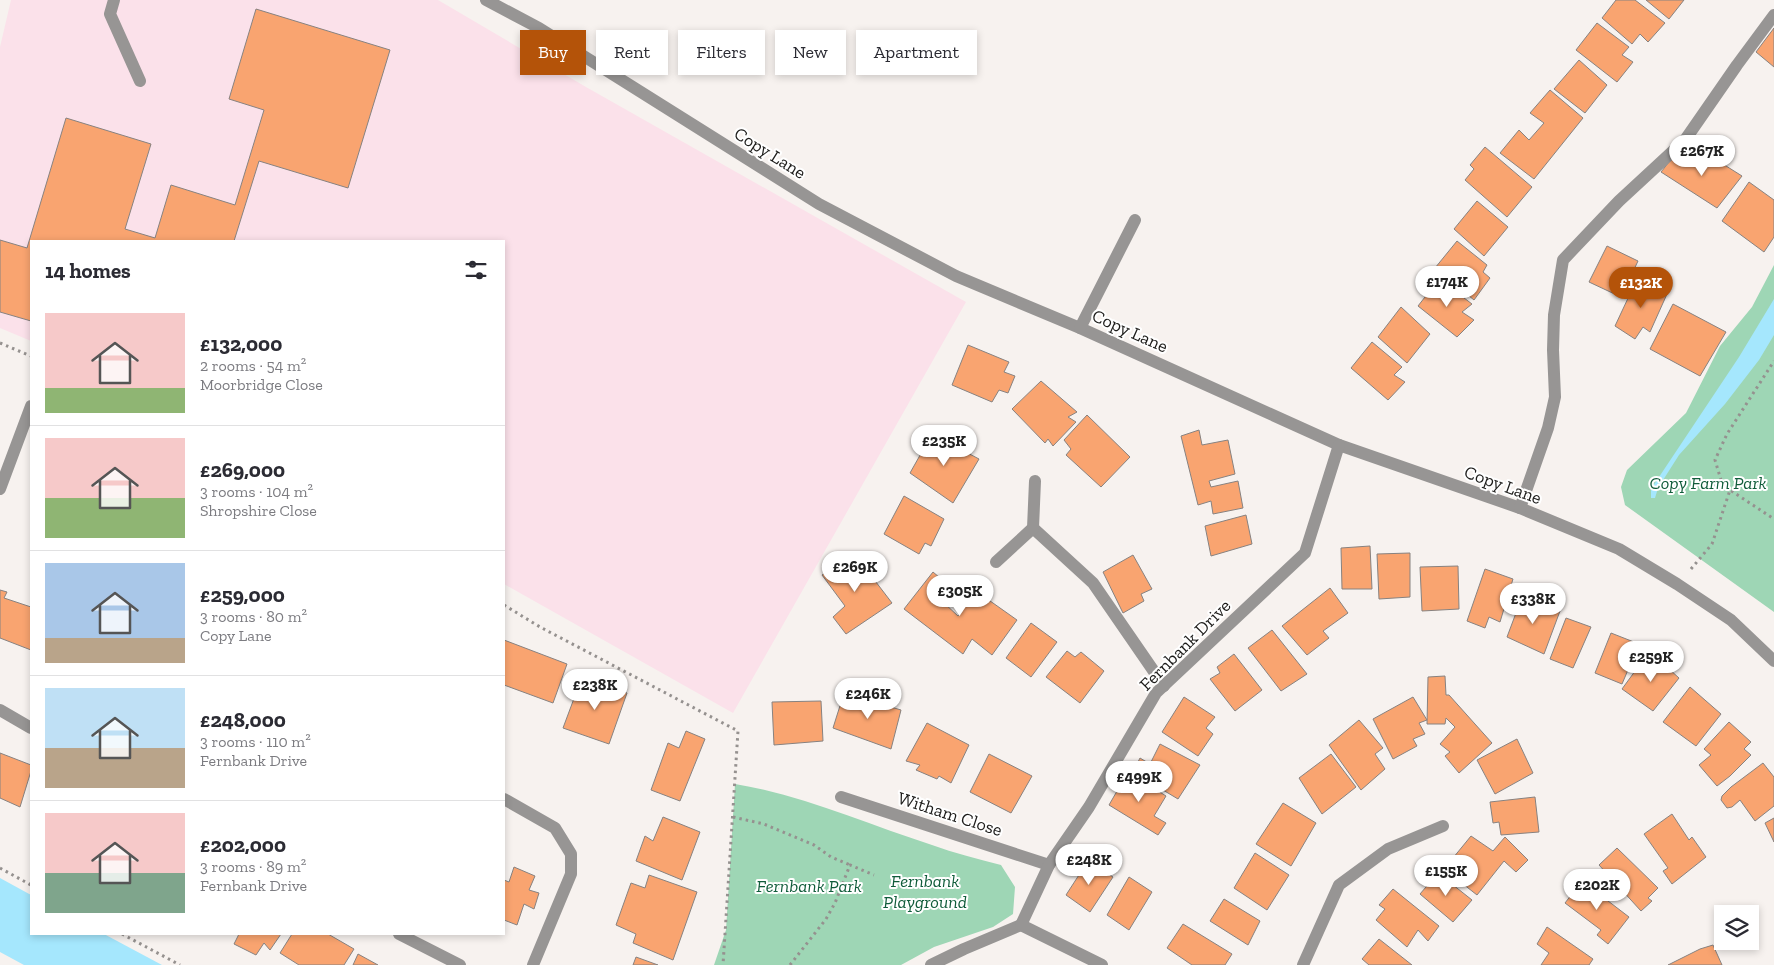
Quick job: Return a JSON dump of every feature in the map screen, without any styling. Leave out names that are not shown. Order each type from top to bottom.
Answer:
[{"type":"street","points":[[114,0],[110,14],[140,81]]},
{"type":"street","name":"Copy Lane","points":[[486,0],[539,28],[819,204],[956,276],[1080,328],[1339,445],[1520,508],[1619,549],[1731,620],[1774,661]]},
{"type":"street","points":[[1520,508],[1548,428],[1555,397],[1554,315],[1563,260],[1619,201],[1685,140],[1774,15]]},
{"type":"street","points":[[1080,328],[1135,220]]},
{"type":"street","points":[[0,489],[30,409]]},
{"type":"street","name":"Fernbank Drive","points":[[1021,925],[1049,865],[1089,807],[1156,693],[1305,553],[1339,445]]},
{"type":"street","points":[[996,562],[1032,528],[1035,481]]},
{"type":"street","points":[[1032,528],[1093,582],[1164,686]]},
{"type":"street","points":[[0,710],[30,727]]},
{"type":"street","name":"Witham Close","points":[[841,797],[1049,865]]},
{"type":"street","points":[[505,800],[555,828],[571,854],[571,874],[533,965]]},
{"type":"street","points":[[1303,965],[1338,885],[1388,849],[1443,826]]},
{"type":"street","points":[[931,965],[1021,925],[1102,965]]},
{"type":"street","points":[[401,935],[460,965]]},
{"type":"path","points":[[0,343],[30,356]]},
{"type":"path","points":[[1774,362],[1727,434],[1715,460],[1721,480],[1730,490],[1774,519]]},
{"type":"path","points":[[1677,584],[1712,544],[1730,490]]},
{"type":"path","points":[[505,606],[540,627],[738,731],[725,964]]},
{"type":"path","points":[[733,817],[764,824],[874,876]]},
{"type":"path","points":[[790,965],[831,911],[850,865]]},
{"type":"path","points":[[0,868],[30,884]]},
{"type":"path","points":[[124,935],[180,965]]},
{"type":"shaded area","points":[[11,0],[438,0],[520,48],[520,75],[566,75],[966,302],[733,713],[505,585],[505,240],[30,240],[30,341],[0,328],[0,47]]},
{"type":"green space","name":"Copy Farm Park","points":[[1774,265],[1774,612],[1625,505],[1621,487],[1627,470],[1686,413],[1720,346],[1752,307]]},
{"type":"green space","name":"Fernbank Park","points":[[735,784],[785,795],[940,848],[1001,865],[1015,887],[1013,914],[993,927],[934,947],[901,965],[714,965],[726,930]]},
{"type":"water","points":[[1774,299],[1774,335],[1759,360],[1725,404],[1679,455],[1658,488],[1655,498],[1651,498],[1651,489],[1739,357]]},
{"type":"water","points":[[0,878],[30,894],[30,935],[106,935],[162,965],[24,965],[0,952]]},
{"type":"building","points":[[1616,0],[1635,0],[1665,23],[1648,42],[1640,34],[1632,44],[1602,18]]},
{"type":"building","points":[[1646,0],[1684,0],[1669,19]]},
{"type":"building","points":[[256,9],[390,50],[348,188],[259,161],[234,240],[30,240],[30,321],[0,312],[0,240],[27,248],[66,118],[151,144],[125,229],[155,238],[171,185],[235,205],[264,110],[229,99]]},
{"type":"building","points":[[1597,23],[1629,47],[1622,55],[1633,62],[1617,82],[1576,50]]},
{"type":"building","points":[[1774,28],[1774,67],[1756,52]]},
{"type":"building","points":[[1579,60],[1607,85],[1585,113],[1554,89]]},
{"type":"building","points":[[1550,90],[1583,118],[1534,179],[1500,153],[1519,130],[1529,140],[1544,123],[1530,113]]},
{"type":"building","points":[[1485,147],[1532,187],[1507,217],[1465,180],[1474,169],[1470,165]]},
{"type":"building","points":[[1681,147],[1702,164],[1707,154],[1742,176],[1717,208],[1661,172]]},
{"type":"building","points":[[1749,182],[1774,200],[1774,237],[1764,252],[1722,221]]},
{"type":"building","points":[[1477,201],[1508,227],[1484,256],[1454,229]]},
{"type":"building","points":[[1457,241],[1487,265],[1483,272],[1490,278],[1474,300],[1435,268]]},
{"type":"building","points":[[1607,246],[1638,261],[1621,297],[1589,282]]},
{"type":"building","points":[[1439,279],[1472,304],[1462,312],[1474,320],[1457,337],[1418,306]]},
{"type":"building","points":[[1637,279],[1667,294],[1650,332],[1643,327],[1635,339],[1615,326]]},
{"type":"building","points":[[1673,304],[1726,332],[1700,376],[1650,349]]},
{"type":"building","points":[[1401,307],[1430,334],[1407,363],[1378,337]]},
{"type":"building","points":[[1372,342],[1402,367],[1394,375],[1405,382],[1388,400],[1351,368]]},
{"type":"building","points":[[968,345],[1009,362],[1004,372],[1015,376],[1008,393],[999,390],[992,402],[952,385]]},
{"type":"building","points":[[1041,381],[1077,412],[1068,417],[1076,422],[1053,446],[1048,439],[1045,443],[1012,409]]},
{"type":"building","points":[[1087,415],[1130,457],[1101,487],[1066,455],[1071,449],[1064,440]]},
{"type":"building","points":[[1199,430],[1202,445],[1228,440],[1235,474],[1209,481],[1211,487],[1238,481],[1243,508],[1213,514],[1211,501],[1198,505],[1181,436]]},
{"type":"building","points":[[932,434],[979,459],[953,503],[910,473]]},
{"type":"building","points":[[904,496],[944,519],[931,546],[925,543],[919,554],[884,534]]},
{"type":"building","points":[[1246,515],[1252,544],[1211,556],[1205,526]]},
{"type":"building","points":[[1370,546],[1372,589],[1342,589],[1341,548]]},
{"type":"building","points":[[853,552],[892,603],[846,634],[833,617],[845,606],[822,575]]},
{"type":"building","points":[[1410,553],[1410,597],[1379,599],[1377,554]]},
{"type":"building","points":[[1133,555],[1152,589],[1141,594],[1144,601],[1123,613],[1103,572]]},
{"type":"building","points":[[1458,566],[1459,609],[1422,611],[1420,567]]},
{"type":"building","points":[[1485,569],[1513,579],[1500,622],[1489,617],[1485,628],[1467,621]]},
{"type":"building","points":[[933,572],[953,589],[943,602],[958,616],[976,591],[1017,620],[992,655],[972,639],[963,654],[904,609]]},
{"type":"building","points":[[1330,588],[1348,613],[1323,631],[1329,638],[1307,655],[1282,626]]},
{"type":"building","points":[[0,590],[7,592],[4,598],[30,607],[30,650],[0,638]]},
{"type":"building","points":[[1522,597],[1560,611],[1544,654],[1507,637]]},
{"type":"building","points":[[1566,618],[1591,627],[1573,668],[1550,659]]},
{"type":"building","points":[[1031,623],[1057,642],[1031,677],[1006,658]]},
{"type":"building","points":[[1272,630],[1307,674],[1281,691],[1248,648]]},
{"type":"building","points":[[1611,633],[1639,644],[1622,684],[1595,673]]},
{"type":"building","points":[[505,640],[567,664],[553,703],[505,685]]},
{"type":"building","points":[[1067,651],[1075,657],[1081,652],[1104,671],[1080,703],[1046,677]]},
{"type":"building","points":[[1234,654],[1262,690],[1235,711],[1210,679],[1220,673],[1217,667]]},
{"type":"building","points":[[1646,656],[1655,664],[1659,660],[1679,678],[1653,711],[1622,689]]},
{"type":"building","points":[[1445,676],[1446,695],[1449,695],[1492,743],[1459,773],[1445,756],[1450,752],[1440,744],[1455,727],[1446,718],[1445,724],[1427,724],[1428,677]]},
{"type":"building","points":[[582,677],[627,693],[609,744],[563,728]]},
{"type":"building","points":[[1690,687],[1721,714],[1696,746],[1663,722]]},
{"type":"building","points":[[844,693],[901,710],[891,749],[833,728]]},
{"type":"building","points":[[1184,697],[1215,717],[1206,728],[1213,734],[1198,756],[1162,732]]},
{"type":"building","points":[[1413,697],[1427,720],[1419,723],[1425,734],[1413,739],[1417,746],[1393,759],[1373,719]]},
{"type":"building","points":[[821,701],[823,741],[774,745],[772,702]]},
{"type":"building","points":[[1359,720],[1383,748],[1375,754],[1385,769],[1361,790],[1329,745]]},
{"type":"building","points":[[1729,722],[1751,742],[1744,749],[1751,755],[1717,786],[1699,765],[1711,755],[1704,749]]},
{"type":"building","points":[[927,723],[969,745],[951,783],[939,776],[937,779],[916,770],[920,765],[906,761]]},
{"type":"building","points":[[686,731],[705,739],[680,801],[651,790],[668,743],[679,748]]},
{"type":"building","points":[[1517,739],[1533,773],[1495,794],[1477,760]]},
{"type":"building","points":[[1160,744],[1200,765],[1178,799],[1133,772],[1140,758],[1150,764]]},
{"type":"building","points":[[0,753],[30,765],[30,774],[20,807],[0,798]]},
{"type":"building","points":[[989,754],[1032,776],[1011,813],[970,792]]},
{"type":"building","points":[[1331,754],[1356,787],[1322,814],[1299,778]]},
{"type":"building","points":[[1763,763],[1774,777],[1774,806],[1755,821],[1740,800],[1732,807],[1727,808],[1721,800],[1722,796],[1731,787]]},
{"type":"building","points":[[1128,772],[1166,796],[1154,816],[1166,823],[1158,835],[1109,805]]},
{"type":"building","points":[[1535,797],[1539,832],[1501,835],[1499,822],[1493,823],[1490,802]]},
{"type":"building","points":[[1283,803],[1316,823],[1291,866],[1256,844]]},
{"type":"building","points":[[1672,814],[1689,840],[1692,837],[1706,857],[1672,884],[1663,871],[1668,868],[1644,834]]},
{"type":"building","points":[[663,817],[700,832],[682,880],[636,861],[645,836],[653,841]]},
{"type":"building","points":[[1774,818],[1774,842],[1765,823]]},
{"type":"building","points":[[1471,836],[1493,851],[1505,837],[1528,860],[1516,872],[1504,861],[1477,895],[1444,869]]},
{"type":"building","points":[[1617,848],[1658,888],[1648,898],[1652,901],[1641,911],[1599,865]]},
{"type":"building","points":[[1255,853],[1289,875],[1267,910],[1234,888]]},
{"type":"building","points":[[1088,861],[1113,877],[1090,912],[1066,895]]},
{"type":"building","points":[[514,867],[535,876],[529,890],[539,893],[534,909],[524,904],[517,925],[505,920],[505,880],[509,882]]},
{"type":"building","points":[[1438,873],[1472,900],[1453,922],[1420,894]]},
{"type":"building","points":[[649,875],[697,892],[673,960],[633,943],[636,934],[616,925],[631,883],[645,888]]},
{"type":"building","points":[[1129,877],[1152,892],[1129,930],[1107,915]]},
{"type":"building","points":[[1582,881],[1629,917],[1608,944],[1597,935],[1601,930],[1565,903]]},
{"type":"building","points":[[1393,889],[1439,926],[1428,941],[1418,930],[1407,947],[1376,920],[1385,909],[1379,905]]},
{"type":"building","points":[[1224,899],[1260,921],[1248,945],[1210,921]]},
{"type":"building","points":[[1183,924],[1232,954],[1225,965],[1192,965],[1167,948]]},
{"type":"building","points":[[1547,927],[1593,959],[1589,965],[1541,965],[1549,953],[1537,944]]},
{"type":"building","points":[[238,935],[280,935],[270,950],[264,943],[256,955],[234,944]]},
{"type":"building","points":[[291,935],[330,935],[354,949],[344,965],[299,965],[280,953]]},
{"type":"building","points":[[1379,939],[1412,965],[1369,965],[1362,959]]},
{"type":"building","points":[[1713,945],[1722,965],[1668,965],[1700,949]]},
{"type":"building","points":[[358,954],[378,965],[353,965]]},
{"type":"building","points":[[636,957],[658,965],[633,965]]},
{"type":"park label","name":"Fernbank Playground","points":[[925,891]]}]
